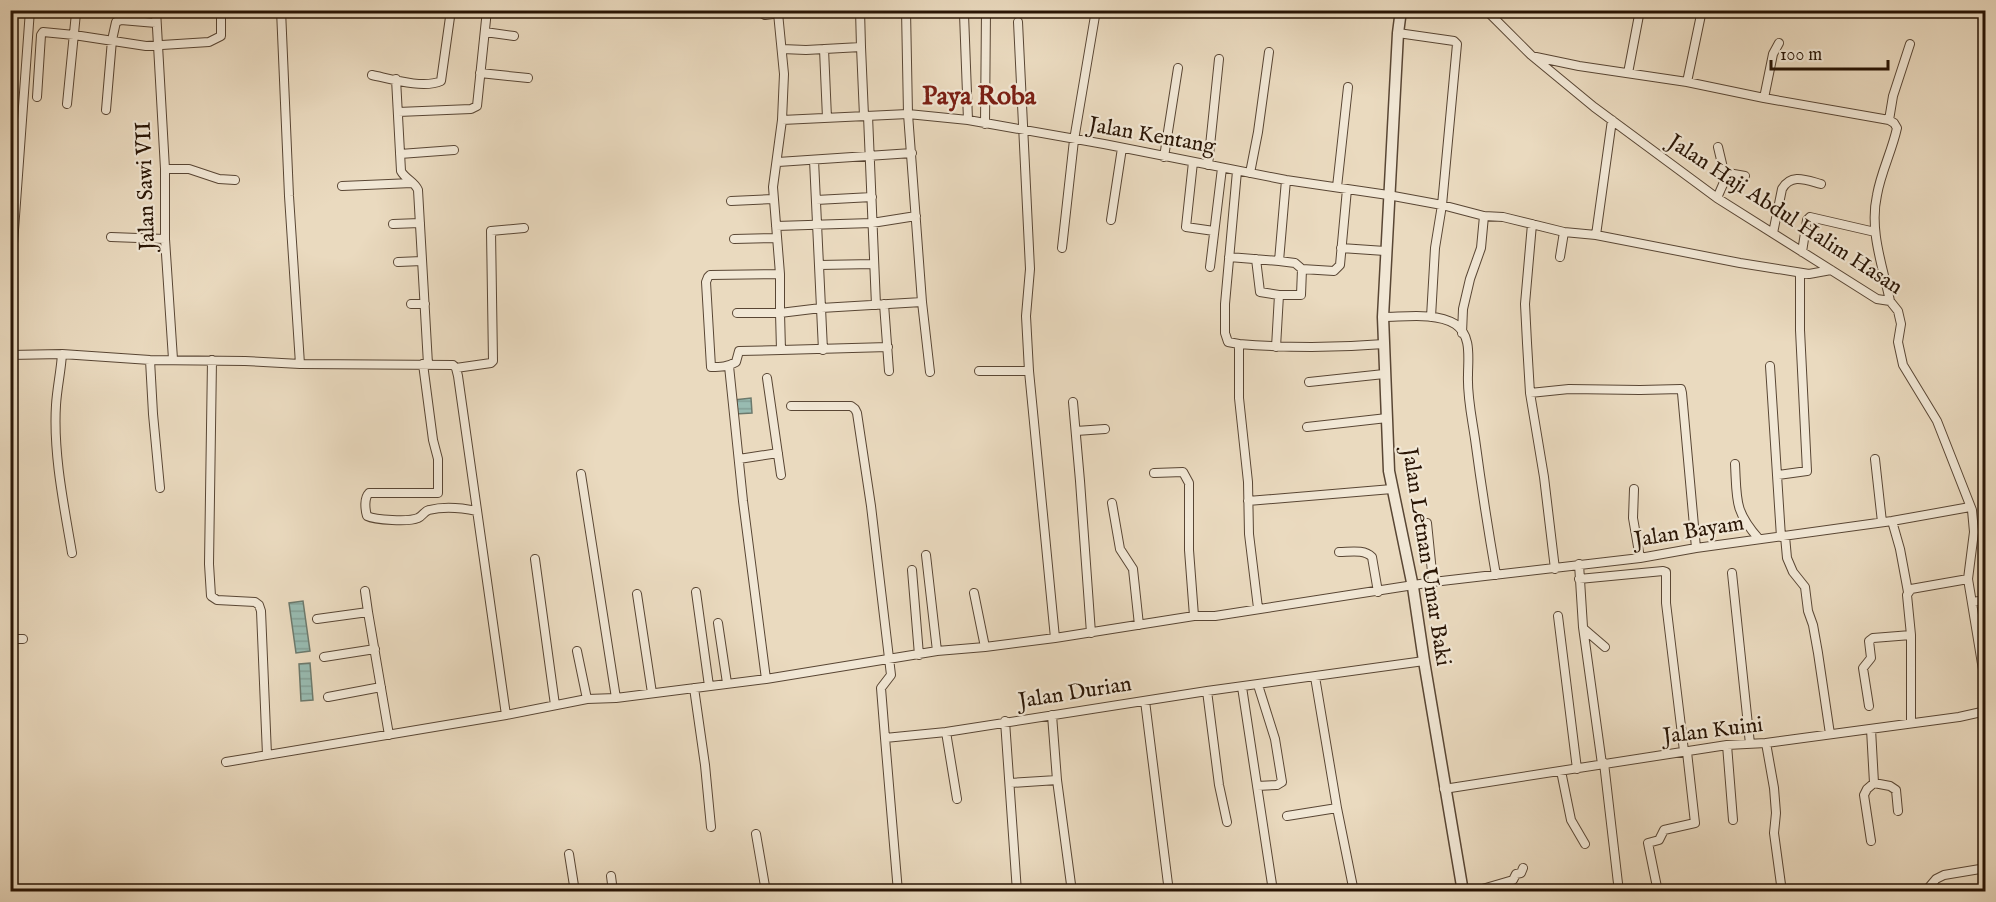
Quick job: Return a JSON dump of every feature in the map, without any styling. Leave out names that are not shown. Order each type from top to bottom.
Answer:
[{"type":"street","points":[[10,285],[30,10]]},
{"type":"street","name":"Jalan Sawi VII","points":[[156,10],[165,169],[165,239],[173,360]]},
{"type":"street","points":[[37,97],[42,33],[74,35],[146,46],[209,42],[221,36],[221,10]]},
{"type":"street","points":[[281,10],[288,185],[300,364]]},
{"type":"street","points":[[372,75],[422,84],[435,84],[441,81],[451,10]]},
{"type":"street","points":[[398,112],[477,106],[487,10]]},
{"type":"street","points":[[760,10],[765,15],[801,11]]},
{"type":"street","points":[[860,10],[866,116],[871,157],[874,264],[888,347],[889,372]]},
{"type":"street","points":[[906,10],[908,114],[922,302],[930,372]]},
{"type":"street","points":[[985,124],[986,10]]},
{"type":"street","points":[[1062,248],[1074,140],[1096,10]]},
{"type":"street","name":"Jalan Letnan Umar Baki","points":[[1401,10],[1388,195],[1383,317],[1389,471],[1413,586],[1444,789],[1463,891]]},
{"type":"street","name":"Jalan Haji Abdul Halim Hasan","points":[[1486,10],[1531,55],[1612,120],[1717,198],[1877,299],[1890,302],[1898,311],[1901,324],[1898,342],[1903,365],[1937,421],[1974,518],[1968,579],[1983,658],[1986,688]]},
{"type":"street","points":[[1628,73],[1640,10]]},
{"type":"street","points":[[1687,82],[1702,10]]},
{"type":"street","points":[[778,13],[784,74],[782,120],[773,199],[780,274],[781,350]]},
{"type":"street","points":[[67,104],[76,14]]},
{"type":"street","points":[[964,14],[968,120]]},
{"type":"street","points":[[106,110],[112,40],[116,22],[156,23]]},
{"type":"street","points":[[1018,22],[1030,269],[1026,316],[1029,371],[1055,638]]},
{"type":"street","points":[[485,32],[514,36]]},
{"type":"street","points":[[1398,33],[1454,41],[1457,44],[1434,266],[1431,317]]},
{"type":"street","points":[[1764,98],[1773,54],[1779,43]]},
{"type":"street","points":[[1889,120],[1893,96],[1910,44]]},
{"type":"street","points":[[782,49],[861,47]]},
{"type":"street","points":[[824,49],[827,118]]},
{"type":"street","points":[[1250,173],[1269,52]]},
{"type":"street","points":[[1531,55],[1562,63],[1687,82],[1889,120],[1894,123],[1897,128],[1876,196],[1875,232],[1890,302]]},
{"type":"street","points":[[1208,165],[1219,59]]},
{"type":"street","points":[[1164,157],[1178,68]]},
{"type":"street","points":[[480,73],[528,78]]},
{"type":"street","points":[[396,79],[401,171],[418,190],[426,364],[433,440],[438,459],[438,493],[369,493],[365,497],[366,513],[374,519],[411,519],[419,518],[431,509],[452,508],[477,511]]},
{"type":"street","points":[[1337,188],[1348,87]]},
{"type":"street","name":"Jalan Kentang","points":[[782,120],[908,114],[968,120],[1286,180],[1442,205],[1564,232],[1596,235],[1800,273],[1809,274],[1831,270]]},
{"type":"street","points":[[1596,235],[1612,120]]},
{"type":"street","points":[[1718,147],[1723,168],[1728,173],[1745,176]]},
{"type":"street","points":[[1111,220],[1122,148]]},
{"type":"street","points":[[400,154],[454,150]]},
{"type":"street","points":[[778,162],[912,153]]},
{"type":"street","points":[[814,160],[823,350]]},
{"type":"street","points":[[1193,162],[1186,227],[1214,231]]},
{"type":"street","points":[[1210,267],[1222,168]]},
{"type":"street","points":[[165,169],[189,169],[213,178],[235,180]]},
{"type":"street","points":[[1237,171],[1229,257],[1225,333],[1228,342],[1276,347],[1336,348],[1384,344]]},
{"type":"street","points":[[1717,198],[1728,173]]},
{"type":"street","points":[[1773,233],[1782,189],[1786,183],[1797,178],[1821,184]]},
{"type":"street","points":[[1279,261],[1286,180]]},
{"type":"street","points":[[342,186],[412,183]]},
{"type":"street","points":[[1229,257],[1295,263],[1302,269],[1334,271],[1340,265],[1347,189]]},
{"type":"street","points":[[816,200],[872,197]]},
{"type":"street","points":[[731,201],[773,199]]},
{"type":"street","points":[[776,226],[872,223],[915,216]]},
{"type":"street","points":[[1462,333],[1463,309],[1481,248],[1484,216]]},
{"type":"street","points":[[1802,252],[1807,220],[1810,217],[1875,232]]},
{"type":"street","points":[[393,224],[420,223]]},
{"type":"street","points":[[1532,224],[1525,304],[1530,393],[1556,568]]},
{"type":"street","points":[[10,355],[62,354],[150,360],[300,364],[448,364],[456,368],[491,363],[493,361],[491,231],[524,228]]},
{"type":"street","points":[[1560,257],[1564,232]]},
{"type":"street","points":[[111,237],[165,239]]},
{"type":"street","points":[[734,240],[777,238]]},
{"type":"street","points":[[1341,248],[1385,251]]},
{"type":"street","points":[[1256,259],[1260,292],[1301,295],[1302,269]]},
{"type":"street","points":[[398,262],[422,261]]},
{"type":"street","points":[[819,265],[874,264]]},
{"type":"street","points":[[1778,475],[1808,471],[1800,330],[1800,273]]},
{"type":"street","points":[[780,274],[711,275],[708,277],[706,282],[711,367],[729,366],[736,362],[739,351],[888,347]]},
{"type":"street","points":[[1276,347],[1279,295]]},
{"type":"street","points":[[737,314],[922,302]]},
{"type":"street","points":[[411,304],[425,304]]},
{"type":"street","points":[[1383,317],[1431,317],[1455,324],[1469,347],[1467,382],[1496,575]]},
{"type":"street","points":[[1239,344],[1239,398],[1248,482],[1249,534],[1258,608]]},
{"type":"street","points":[[62,354],[56,405],[56,432],[63,504],[72,553]]},
{"type":"street","points":[[150,360],[160,488]]},
{"type":"street","points":[[212,360],[209,564],[211,596],[216,600],[255,602],[261,611],[267,755]]},
{"type":"street","points":[[729,366],[738,459],[766,679]]},
{"type":"street","points":[[1770,366],[1783,536],[1787,558],[1793,572],[1805,587],[1830,734]]},
{"type":"street","points":[[456,368],[506,715]]},
{"type":"street","points":[[979,371],[1029,371]]},
{"type":"street","points":[[1309,382],[1384,374]]},
{"type":"street","points":[[767,378],[781,475]]},
{"type":"street","points":[[1530,393],[1569,389],[1681,389],[1696,548]]},
{"type":"street","points":[[1073,402],[1091,633]]},
{"type":"street","points":[[791,406],[851,406],[856,411],[871,506],[891,675],[881,691],[898,891]]},
{"type":"street","points":[[1307,427],[1387,418]]},
{"type":"street","points":[[1076,431],[1105,429]]},
{"type":"street","points":[[738,459],[778,453]]},
{"type":"street","points":[[1875,459],[1882,522]]},
{"type":"street","points":[[1735,465],[1740,514],[1746,525],[1759,539]]},
{"type":"street","points":[[1154,473],[1183,472],[1189,483],[1189,550],[1194,616]]},
{"type":"street","points":[[581,474],[616,698]]},
{"type":"street","points":[[1248,501],[1392,489]]},
{"type":"street","points":[[1634,489],[1633,518],[1640,558]]},
{"type":"street","points":[[1112,503],[1120,549],[1133,569],[1139,625]]},
{"type":"street","name":"Jalan Bayam","points":[[226,762],[506,715],[587,699],[616,698],[766,679],[937,651],[985,648],[1194,616],[1215,616],[1378,592],[1433,582],[1640,558],[1970,507]]},
{"type":"street","points":[[1892,520],[1908,592],[1911,635],[1911,723]]},
{"type":"street","points":[[1427,523],[1433,582]]},
{"type":"street","points":[[1339,552],[1364,552],[1372,556],[1378,592]]},
{"type":"street","points":[[926,555],[937,651]]},
{"type":"street","points":[[535,559],[555,705]]},
{"type":"street","points":[[1580,564],[1579,579],[1584,629],[1618,891]]},
{"type":"street","points":[[912,570],[919,655]]},
{"type":"street","points":[[1579,579],[1666,572],[1666,603],[1695,823],[1664,830],[1658,841],[1648,843],[1658,891]]},
{"type":"street","points":[[1732,573],[1750,744]]},
{"type":"street","points":[[1908,592],[1914,588],[1968,579]]},
{"type":"street","points":[[365,591],[389,735]]},
{"type":"street","points":[[696,592],[709,686]]},
{"type":"street","points":[[974,593],[985,648]]},
{"type":"street","points":[[637,594],[652,693]]},
{"type":"street","points":[[1972,602],[1986,600]]},
{"type":"street","points":[[317,619],[368,612]]},
{"type":"street","points":[[1558,616],[1576,769]]},
{"type":"street","points":[[718,623],[727,683]]},
{"type":"street","points":[[1584,629],[1605,647]]},
{"type":"street","points":[[1869,706],[1863,668],[1871,658],[1869,640],[1911,635]]},
{"type":"street","points":[[10,639],[23,639]]},
{"type":"street","points":[[324,657],[375,649]]},
{"type":"street","points":[[577,651],[587,699]]},
{"type":"street","name":"Jalan Durian","points":[[885,738],[946,732],[1145,700],[1424,662]]},
{"type":"street","points":[[1315,676],[1337,808],[1354,891]]},
{"type":"street","points":[[1257,786],[1282,782],[1275,739],[1258,685]]},
{"type":"street","points":[[328,697],[381,687]]},
{"type":"street","points":[[1242,687],[1273,891]]},
{"type":"street","points":[[694,688],[711,827]]},
{"type":"street","points":[[1207,691],[1219,785],[1227,822]]},
{"type":"street","points":[[1145,700],[1169,891]]},
{"type":"street","name":"Jalan Kuini","points":[[1444,789],[1727,745],[1766,743],[1959,717],[1986,711]]},
{"type":"street","points":[[1052,715],[1057,780],[1072,891]]},
{"type":"street","points":[[1005,722],[1017,891]]},
{"type":"street","points":[[1871,729],[1874,783]]},
{"type":"street","points":[[946,732],[957,799]]},
{"type":"street","points":[[1766,743],[1774,788],[1776,813],[1774,833],[1782,891]]},
{"type":"street","points":[[1727,745],[1733,820]]},
{"type":"street","points":[[1561,771],[1571,820],[1585,844]]},
{"type":"street","points":[[1010,783],[1057,780]]},
{"type":"street","points":[[1871,842],[1864,795],[1866,789],[1874,783],[1890,786],[1896,790],[1898,811]]},
{"type":"street","points":[[1287,816],[1337,808]]},
{"type":"street","points":[[756,834],[766,891]]},
{"type":"street","points":[[569,854],[575,891]]},
{"type":"street","points":[[1472,891],[1513,880],[1523,868]]},
{"type":"street","points":[[1925,891],[1936,879],[1944,875],[1986,868]]},
{"type":"street","points":[[611,876],[613,891]]},
{"type":"street","points":[[10,884],[11,891]]},
{"type":"water","points":[[751,398],[752,413],[735,414],[734,400]]},
{"type":"water","points":[[303,601],[310,651],[296,653],[289,603]]},
{"type":"water","points":[[310,663],[313,700],[301,701],[299,664]]},
{"type":"district","name":"Paya Roba","points":[[979,96]]}]
